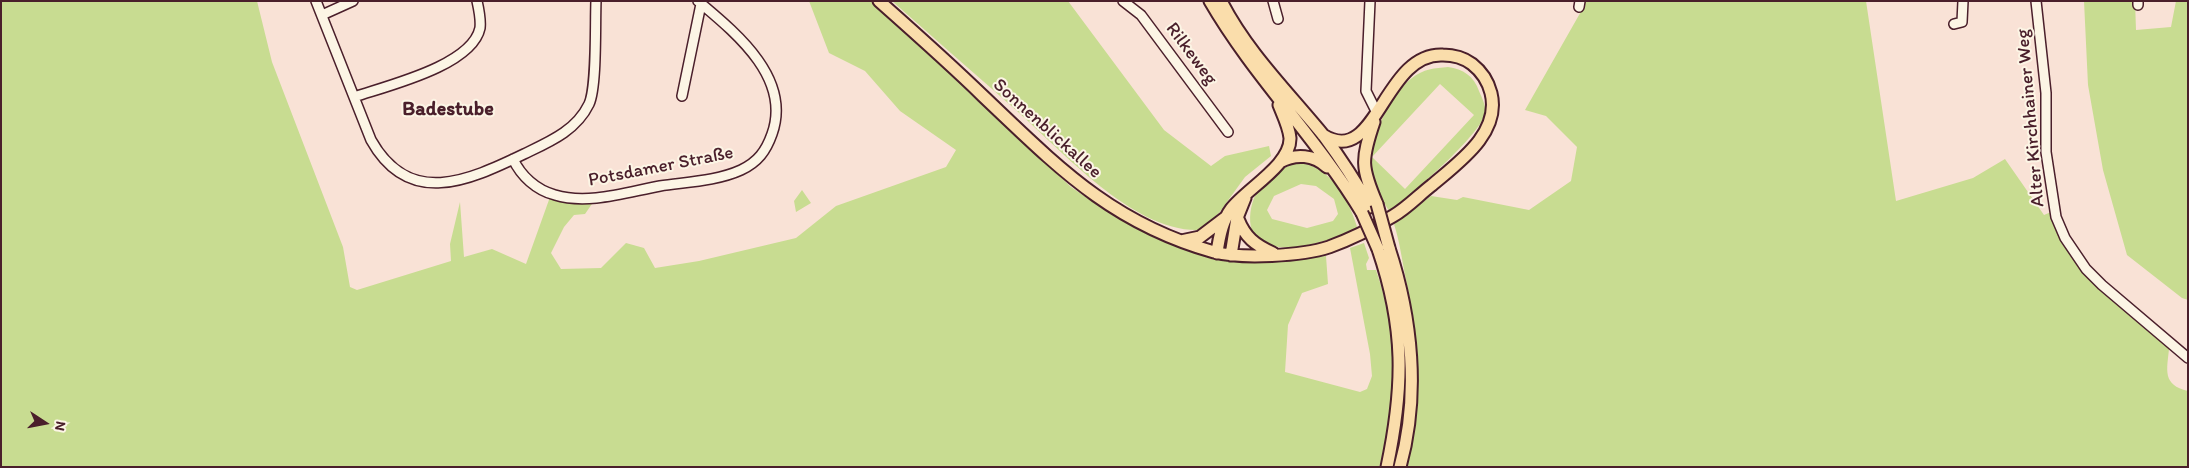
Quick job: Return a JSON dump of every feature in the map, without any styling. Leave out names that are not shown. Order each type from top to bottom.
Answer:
[{"type":"main road","name":"Sonnenblickallee","points":[[879,1],[938,53],[1058,167],[1083,187],[1135,222],[1180,241],[1217,253],[1231,255],[1277,255],[1327,247],[1364,232],[1396,215],[1480,140],[1491,119],[1492,97],[1484,76],[1469,62],[1453,56],[1437,55],[1416,62],[1404,72],[1377,113]]},
{"type":"main road","points":[[1210,1],[1229,34],[1343,182]]},
{"type":"main road","points":[[1221,1],[1242,36],[1259,59],[1349,170],[1370,208],[1404,301],[1411,359],[1410,412],[1400,467]]},
{"type":"main road","points":[[1217,253],[1225,218],[1232,207],[1279,163],[1286,152],[1290,137],[1273,91]]},
{"type":"main road","points":[[1323,136],[1340,142],[1355,139],[1377,113]]},
{"type":"main road","points":[[1370,208],[1363,157],[1377,113]]},
{"type":"main road","points":[[1279,163],[1293,156],[1314,159],[1322,163],[1370,208]]},
{"type":"main road","points":[[1231,255],[1238,218],[1247,194]]},
{"type":"main road","points":[[1180,241],[1200,237],[1225,218]]},
{"type":"main road","points":[[1238,218],[1243,232],[1254,244],[1277,255]]},
{"type":"main road","points":[[1384,249],[1396,315],[1400,374],[1398,411],[1387,467]]},
{"type":"street","points":[[316,1],[370,140],[377,152],[386,163],[407,176],[431,183],[456,182],[486,172],[559,137],[571,127],[590,102],[593,92],[596,1]]},
{"type":"street","points":[[322,16],[353,1]]},
{"type":"street","points":[[354,97],[422,74],[460,55],[476,39],[480,28],[477,1]]},
{"type":"street","name":"Rilkeweg","points":[[1123,1],[1141,14],[1228,132]]},
{"type":"street","points":[[1273,1],[1278,19]]},
{"type":"street","points":[[1370,1],[1366,91],[1377,113]]},
{"type":"street","name":"Alter Kirchhainer Weg","points":[[2036,1],[2046,93],[2046,152],[2056,217],[2065,238],[2086,269],[2114,296],[2188,358]]},
{"type":"street","name":"Potsdamer Straße","points":[[513,159],[519,170],[528,180],[543,190],[555,195],[581,198],[729,175],[755,162],[768,145],[776,121],[777,107],[772,83],[751,52],[699,2]]},
{"type":"street","name":"Potsdamer Straße","points":[[682,96],[699,2]]},
{"type":"street","points":[[1954,24],[1962,22],[1963,2]]},
{"type":"green space","points":[[1,1],[257,1],[272,62],[343,247],[350,287],[357,290],[451,261],[450,244],[460,202],[464,257],[492,249],[526,264],[550,197],[594,201],[585,214],[574,215],[564,227],[551,253],[561,269],[601,268],[626,243],[644,248],[655,268],[699,261],[796,238],[836,206],[946,167],[956,150],[900,111],[865,71],[829,53],[809,1],[871,1],[921,45],[1071,187],[1111,214],[1174,245],[1200,254],[1261,262],[1326,256],[1328,284],[1302,293],[1288,325],[1285,372],[1360,392],[1367,389],[1372,376],[1370,354],[1350,248],[1364,243],[1369,258],[1366,264],[1367,270],[1376,270],[1384,296],[1389,320],[1394,365],[1390,410],[1379,467],[1,467]]},
{"type":"green space","points":[[892,1],[1068,1],[1164,130],[1211,166],[1225,156],[1269,146],[1271,156],[1245,177],[1219,213],[1200,230],[1175,227],[1150,218],[1101,187]]},
{"type":"green space","points":[[1585,1],[1866,1],[1896,201],[1973,178],[2005,159],[2044,215],[2051,212],[2060,237],[2085,274],[2115,304],[2169,349],[2167,370],[2170,381],[2174,385],[2188,391],[2188,467],[1407,467],[1412,443],[1417,396],[1416,351],[1411,304],[1394,224],[1431,196],[1457,200],[1463,197],[1529,210],[1571,181],[1577,147],[1546,116],[1525,110],[1583,8]]},
{"type":"green space","points":[[2084,1],[2135,1],[2136,30],[2171,27],[2176,1],[2188,1],[2188,300],[2182,298],[2127,255],[2103,170],[2088,85]]},
{"type":"green space","points":[[1448,67],[1458,69],[1467,74],[1477,86],[1485,107],[1481,123],[1443,165],[1389,211],[1374,184],[1369,166],[1369,156],[1376,132],[1397,94],[1412,78],[1429,70]],"holes":[[[1440,84],[1474,115],[1405,189],[1372,157]]]},
{"type":"green space","points":[[1295,163],[1307,164],[1328,176],[1344,196],[1358,230],[1325,241],[1302,246],[1279,247],[1259,241],[1251,226],[1251,207],[1254,198],[1266,180]],"holes":[[[1301,184],[1316,186],[1334,199],[1338,214],[1333,221],[1307,228],[1272,219],[1267,210],[1274,196]]]},
{"type":"green space","points":[[802,190],[811,203],[796,212],[794,201]]},
{"type":"district","name":"Badestube","points":[[448,110]]}]
